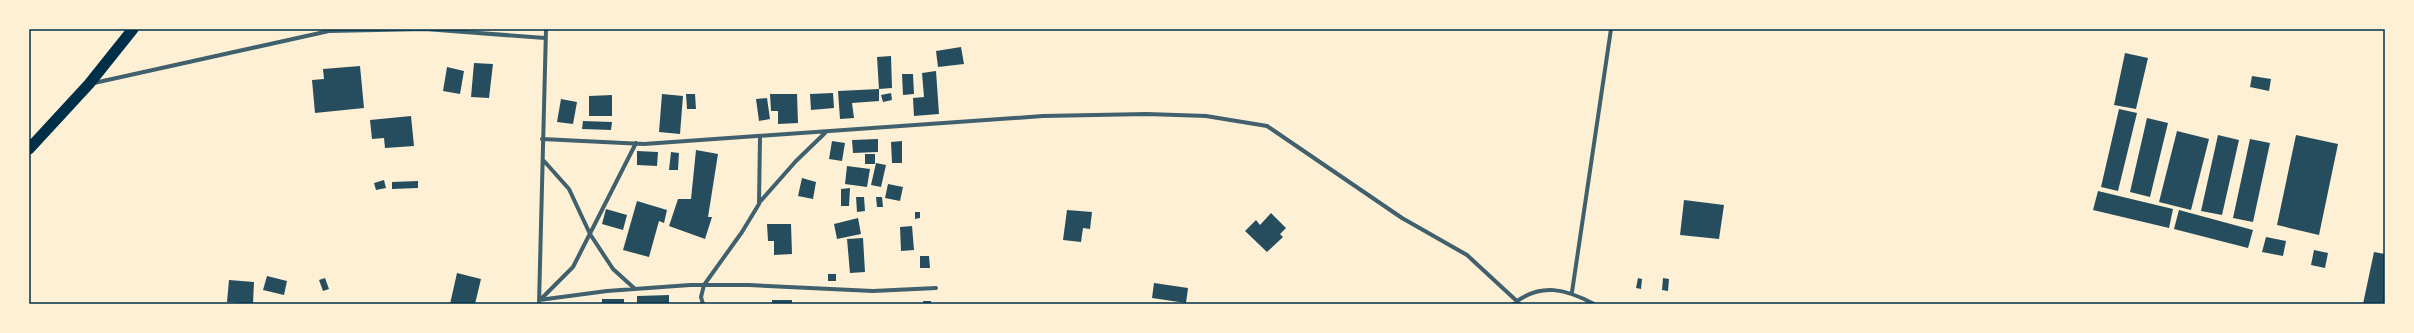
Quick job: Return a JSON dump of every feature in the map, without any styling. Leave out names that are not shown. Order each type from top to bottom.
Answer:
[{"type":"highway","points":[[29,149],[89,84],[132,29]]},
{"type":"street","points":[[89,84],[329,31],[425,29],[545,38]]},
{"type":"street","points":[[539,302],[544,160],[542,138],[546,29]]},
{"type":"street","points":[[1572,292],[1611,29]]},
{"type":"street","points":[[542,138],[636,143],[760,137],[1043,116],[1147,114],[1206,116],[1267,126],[1402,218],[1466,255],[1517,303],[1526,294],[1548,290],[1572,292],[1594,304]]},
{"type":"street","points":[[703,304],[701,297],[704,285],[742,232],[759,204],[796,161],[824,132]]},
{"type":"street","points":[[759,204],[760,137]]},
{"type":"street","points":[[539,302],[573,267],[636,143]]},
{"type":"street","points":[[544,160],[569,189],[590,234],[613,269],[634,288]]},
{"type":"street","points":[[539,302],[634,288],[704,285],[749,284],[873,291],[936,288]]},
{"type":"building","points":[[961,47],[964,64],[938,67],[936,51]]},
{"type":"building","points":[[2125,53],[2148,58],[2136,109],[2114,105]]},
{"type":"building","points":[[891,56],[892,88],[879,89],[877,57]]},
{"type":"building","points":[[474,63],[493,64],[489,98],[471,97]]},
{"type":"building","points":[[360,66],[364,108],[315,113],[312,80],[324,79],[323,69]]},
{"type":"building","points":[[447,67],[464,71],[460,94],[443,91]]},
{"type":"building","points":[[936,71],[939,114],[914,116],[913,98],[924,97],[922,73]]},
{"type":"building","points":[[902,74],[913,74],[914,94],[903,95]]},
{"type":"building","points":[[2252,76],[2271,79],[2269,91],[2250,87]]},
{"type":"building","points":[[879,89],[879,101],[852,103],[854,118],[840,119],[838,91]]},
{"type":"building","points":[[833,93],[834,108],[811,110],[810,94]]},
{"type":"building","points":[[891,93],[892,100],[883,102],[881,95]]},
{"type":"building","points":[[662,94],[683,96],[680,134],[659,132]]},
{"type":"building","points":[[686,94],[695,94],[696,109],[687,109]]},
{"type":"building","points":[[770,94],[797,94],[798,123],[778,124],[778,111],[771,111]]},
{"type":"building","points":[[612,95],[612,116],[589,116],[589,96]]},
{"type":"building","points":[[767,98],[770,119],[759,121],[756,99]]},
{"type":"building","points":[[561,99],[577,102],[573,124],[557,122]]},
{"type":"building","points":[[2119,109],[2137,113],[2118,191],[2101,187]]},
{"type":"building","points":[[411,116],[414,146],[385,148],[384,138],[372,139],[370,120]]},
{"type":"building","points":[[2147,118],[2168,123],[2150,197],[2130,192]]},
{"type":"building","points":[[583,121],[612,122],[611,130],[582,129]]},
{"type":"building","points":[[2177,131],[2209,139],[2191,210],[2159,202]]},
{"type":"building","points":[[2218,135],[2239,140],[2222,215],[2201,211]]},
{"type":"building","points":[[2296,135],[2338,144],[2319,235],[2277,225]]},
{"type":"building","points":[[878,139],[878,152],[853,153],[852,140]]},
{"type":"building","points":[[2250,139],[2270,143],[2253,222],[2233,218]]},
{"type":"building","points":[[832,141],[845,143],[842,161],[829,159]]},
{"type":"building","points":[[902,141],[902,163],[892,163],[891,142]]},
{"type":"building","points":[[696,150],[718,154],[708,217],[712,217],[705,239],[669,226],[678,199],[691,199]]},
{"type":"building","points":[[637,151],[658,152],[657,166],[637,165]]},
{"type":"building","points":[[671,152],[679,153],[678,170],[669,170]]},
{"type":"building","points":[[865,154],[875,154],[875,164],[865,164]]},
{"type":"building","points":[[876,163],[886,165],[881,187],[871,185]]},
{"type":"building","points":[[847,166],[870,169],[867,187],[845,184]]},
{"type":"building","points":[[802,178],[816,182],[813,199],[798,196]]},
{"type":"building","points":[[384,180],[386,188],[376,190],[374,183]]},
{"type":"building","points":[[418,181],[418,188],[392,189],[392,182]]},
{"type":"building","points":[[888,184],[903,187],[900,201],[885,198]]},
{"type":"building","points":[[850,188],[849,206],[841,206],[841,189]]},
{"type":"building","points":[[2098,191],[2173,209],[2169,228],[2093,210]]},
{"type":"building","points":[[856,197],[864,197],[865,211],[857,212]]},
{"type":"building","points":[[876,197],[882,197],[883,207],[877,207]]},
{"type":"building","points":[[1684,200],[1724,205],[1719,239],[1680,235]]},
{"type":"building","points":[[637,201],[667,210],[664,223],[659,221],[649,257],[623,250]]},
{"type":"building","points":[[606,209],[627,215],[623,230],[602,224]]},
{"type":"building","points":[[1067,210],[1092,212],[1090,229],[1083,228],[1081,242],[1063,240]]},
{"type":"building","points":[[2179,210],[2253,230],[2248,248],[2174,229]]},
{"type":"building","points":[[915,212],[920,212],[920,218],[915,219]]},
{"type":"building","points":[[1271,213],[1286,228],[1280,234],[1283,237],[1267,252],[1245,231],[1256,220],[1260,225]]},
{"type":"building","points":[[858,218],[861,234],[837,239],[834,224]]},
{"type":"building","points":[[767,224],[791,224],[792,254],[774,255],[774,241],[768,241]]},
{"type":"building","points":[[912,226],[914,250],[901,251],[900,227]]},
{"type":"building","points":[[2266,237],[2286,241],[2283,256],[2262,252]]},
{"type":"building","points":[[863,238],[865,272],[850,273],[847,239]]},
{"type":"building","points":[[2314,250],[2328,253],[2325,268],[2311,265]]},
{"type":"building","points":[[2374,252],[2385,254],[2385,304],[2363,304]]},
{"type":"building","points":[[920,256],[929,256],[930,268],[920,268]]},
{"type":"building","points":[[457,273],[481,279],[475,304],[450,304]]},
{"type":"building","points":[[828,274],[836,274],[836,281],[828,281]]},
{"type":"building","points":[[267,276],[287,281],[284,295],[263,290]]},
{"type":"building","points":[[325,278],[329,289],[323,291],[319,280]]},
{"type":"building","points":[[1638,278],[1642,279],[1641,289],[1636,288]]},
{"type":"building","points":[[1663,278],[1669,279],[1668,291],[1662,290]]},
{"type":"building","points":[[229,280],[254,282],[253,304],[227,302]]},
{"type":"building","points":[[1154,283],[1188,288],[1186,303],[1152,298]]},
{"type":"building","points":[[669,295],[669,304],[637,304],[637,296]]},
{"type":"building","points":[[602,299],[624,299],[624,304],[602,304]]},
{"type":"building","points":[[772,300],[792,300],[792,304],[772,304]]},
{"type":"building","points":[[923,301],[931,301],[931,304],[924,304]]}]
